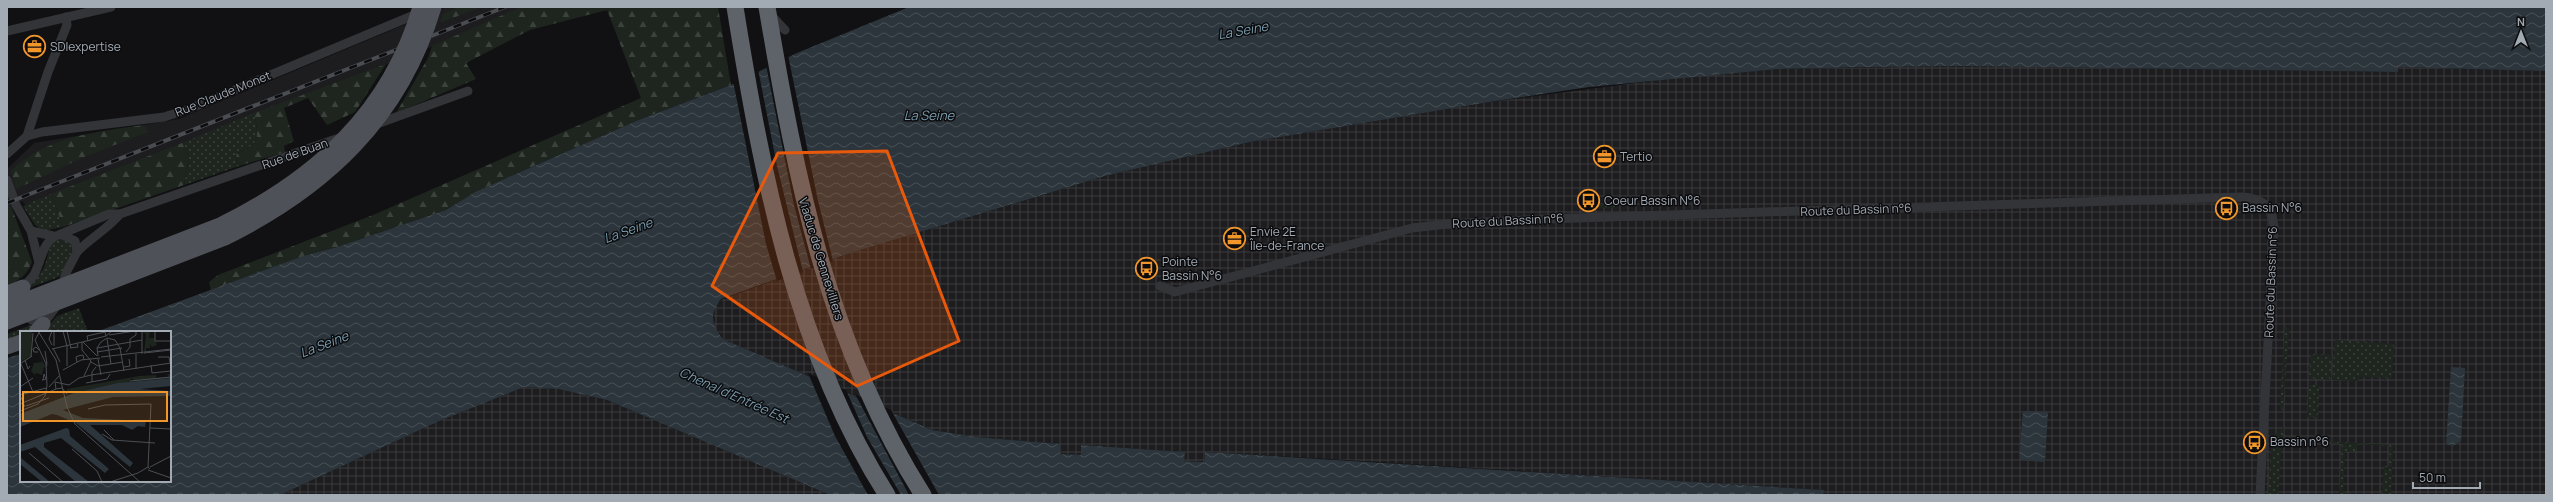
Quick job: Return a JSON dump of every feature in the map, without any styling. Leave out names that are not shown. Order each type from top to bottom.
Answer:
[{"type":"highway","points":[[735,7],[760,146],[789,267],[811,335],[836,399],[888,495]]},
{"type":"highway","name":"Viaduc de Gennevilliers","points":[[767,7],[803,200],[834,308],[866,391],[923,495]]},
{"type":"main road","points":[[7,307],[207,230],[250,210],[294,183],[333,150],[376,98],[402,53],[420,7]]},
{"type":"main road","points":[[7,322],[219,240],[255,223],[300,195],[338,164],[382,113],[412,65],[434,7]]},
{"type":"main road","points":[[7,293],[23,288]]},
{"type":"main road","points":[[7,346],[20,342]]},
{"type":"street","points":[[7,31],[110,7]]},
{"type":"street","name":"Rue Claude Monet","points":[[7,154],[27,136],[42,132],[164,117],[184,111],[434,7]]},
{"type":"street","points":[[767,7],[770,14],[785,30]]},
{"type":"street","points":[[27,136],[48,72],[67,25],[66,17]]},
{"type":"street","name":"Rue de Buan","points":[[57,235],[109,214],[120,214],[282,159],[468,91]]},
{"type":"street","points":[[7,180],[16,205],[31,231],[39,263]]},
{"type":"street","name":"Route du Bassin n°6","points":[[1160,286],[1175,292],[1382,236],[1441,224],[2241,197],[2259,199],[2269,208],[2274,226],[2260,495]]},
{"type":"street","name":"Rue de Buan","points":[[39,328],[55,308],[65,276],[77,252],[90,238],[114,222],[120,214]]},
{"type":"street","points":[[31,231],[57,235],[74,240],[77,252]]},
{"type":"street","points":[[39,328],[28,319],[21,309],[19,298],[23,288],[34,274],[46,244],[57,235]]},
{"type":"highlighted area","points":[[887,151],[959,341],[857,386],[712,286],[778,153]]},
{"type":"shaded area","points":[[447,7],[550,7],[441,43],[226,127],[29,209],[22,201],[11,206],[13,215],[7,222],[7,169],[34,143],[179,119]]},
{"type":"shaded area","points":[[1966,66],[2397,72],[2398,67],[2546,71],[2546,495],[1823,495],[1823,490],[1205,452],[1204,462],[1184,461],[1184,452],[1081,445],[1081,455],[1060,454],[1060,444],[977,437],[932,430],[723,339],[714,327],[714,308],[721,300],[844,255],[1105,176],[1250,142],[1489,102],[1683,77],[1778,69]]},
{"type":"shaded area","points":[[524,387],[558,389],[607,400],[830,495],[280,495],[437,422]]},
{"type":"green space","points":[[459,7],[481,7],[440,23],[443,14]]},
{"type":"green space","points":[[521,7],[718,7],[731,85],[636,121],[475,192],[446,210],[337,247],[303,256],[211,291],[209,282],[218,275],[373,215],[641,98],[607,10],[530,30],[466,63],[476,79],[396,113],[428,58],[432,46]]},
{"type":"green space","points":[[386,64],[355,112],[327,125],[308,98],[284,108],[294,141],[284,146],[285,152],[239,166],[236,154],[250,147],[256,139],[257,128],[254,113]]},
{"type":"green space","points":[[254,113],[257,128],[256,139],[250,147],[236,154],[239,166],[184,185],[189,157],[182,143]]},
{"type":"green space","points":[[144,125],[148,132],[84,157],[16,189],[11,171],[25,159],[40,150],[56,143],[90,133]]},
{"type":"green space","points":[[182,143],[189,157],[184,185],[63,227],[51,194]]},
{"type":"green space","points":[[51,194],[63,227],[43,231],[35,225],[23,206]]},
{"type":"green space","points":[[1590,205],[1617,205],[1614,208],[1588,208]]},
{"type":"green space","points":[[11,206],[32,262],[22,277],[7,285],[7,207]]},
{"type":"green space","points":[[59,239],[65,239],[71,244],[72,251],[61,276],[29,288],[43,270],[52,244]]},
{"type":"green space","points":[[79,308],[88,331],[44,331],[57,316]]},
{"type":"green space","points":[[31,325],[33,329],[30,331],[20,331],[20,338],[7,343],[7,334]]},
{"type":"green space","points":[[2285,326],[2289,330],[2283,410],[2280,409]]},
{"type":"green space","points":[[2335,340],[2394,344],[2392,378],[2361,377],[2357,381],[2332,380]]},
{"type":"green space","points":[[2311,354],[2332,355],[2330,380],[2309,378]]},
{"type":"green space","points":[[2309,385],[2319,385],[2318,418],[2307,417]]},
{"type":"green space","points":[[2284,427],[2283,439],[2393,445],[2391,495],[2382,495],[2384,466],[2389,466],[2390,446],[2357,444],[2356,451],[2345,452],[2343,492],[2351,494],[2339,495],[2342,444],[2282,440],[2278,495],[2268,495],[2272,437]]},
{"type":"water","name":"La Seine","points":[[909,7],[2546,7],[2546,71],[2398,67],[2398,72],[1966,66],[1778,69],[1589,87],[1489,102],[1250,142],[1105,176],[844,255],[721,299],[713,315],[716,329],[723,339],[932,430],[977,437],[1061,444],[1060,454],[1081,455],[1081,445],[1185,452],[1184,461],[1204,462],[1205,452],[1824,490],[1823,495],[830,495],[607,400],[558,389],[524,387],[437,422],[280,495],[7,495],[7,358],[20,354],[20,482],[171,482],[171,331],[99,331],[303,256],[337,247],[446,210],[475,192],[636,121],[731,85],[797,53]]},
{"type":"water","points":[[2451,367],[2465,368],[2461,441],[2453,446],[2446,444]]},
{"type":"water","points":[[2023,411],[2048,412],[2045,462],[2019,460]]},
{"type":"pier","points":[[788,55],[818,201],[833,261],[811,269],[794,205],[766,65]]},
{"type":"pier","points":[[758,69],[777,166],[803,272],[777,281],[766,244],[733,81]]},
{"type":"pier","points":[[808,373],[846,390],[867,437],[901,495],[868,495],[835,436]]},
{"type":"pier","points":[[855,394],[891,410],[939,495],[909,495]]},
{"type":"railway","points":[[7,203],[505,7]]},
{"type":"place","name":"SDIexpertise","points":[[35,47]]},
{"type":"place","name":"Tertio","points":[[1605,157]]},
{"type":"place","name":"Coeur Bassin N°6","points":[[1588,201]]},
{"type":"place","name":"Bassin N°6","points":[[2227,208]]},
{"type":"place","name":"Envie 2E Île-de-France","points":[[1234,239]]},
{"type":"place","name":"Pointe Bassin N°6","points":[[1147,269]]},
{"type":"place","name":"Bassin n°6","points":[[2254,442]]},
{"type":"water label","name":"Chenal d'Entrée Est","points":[[734,395]]}]
